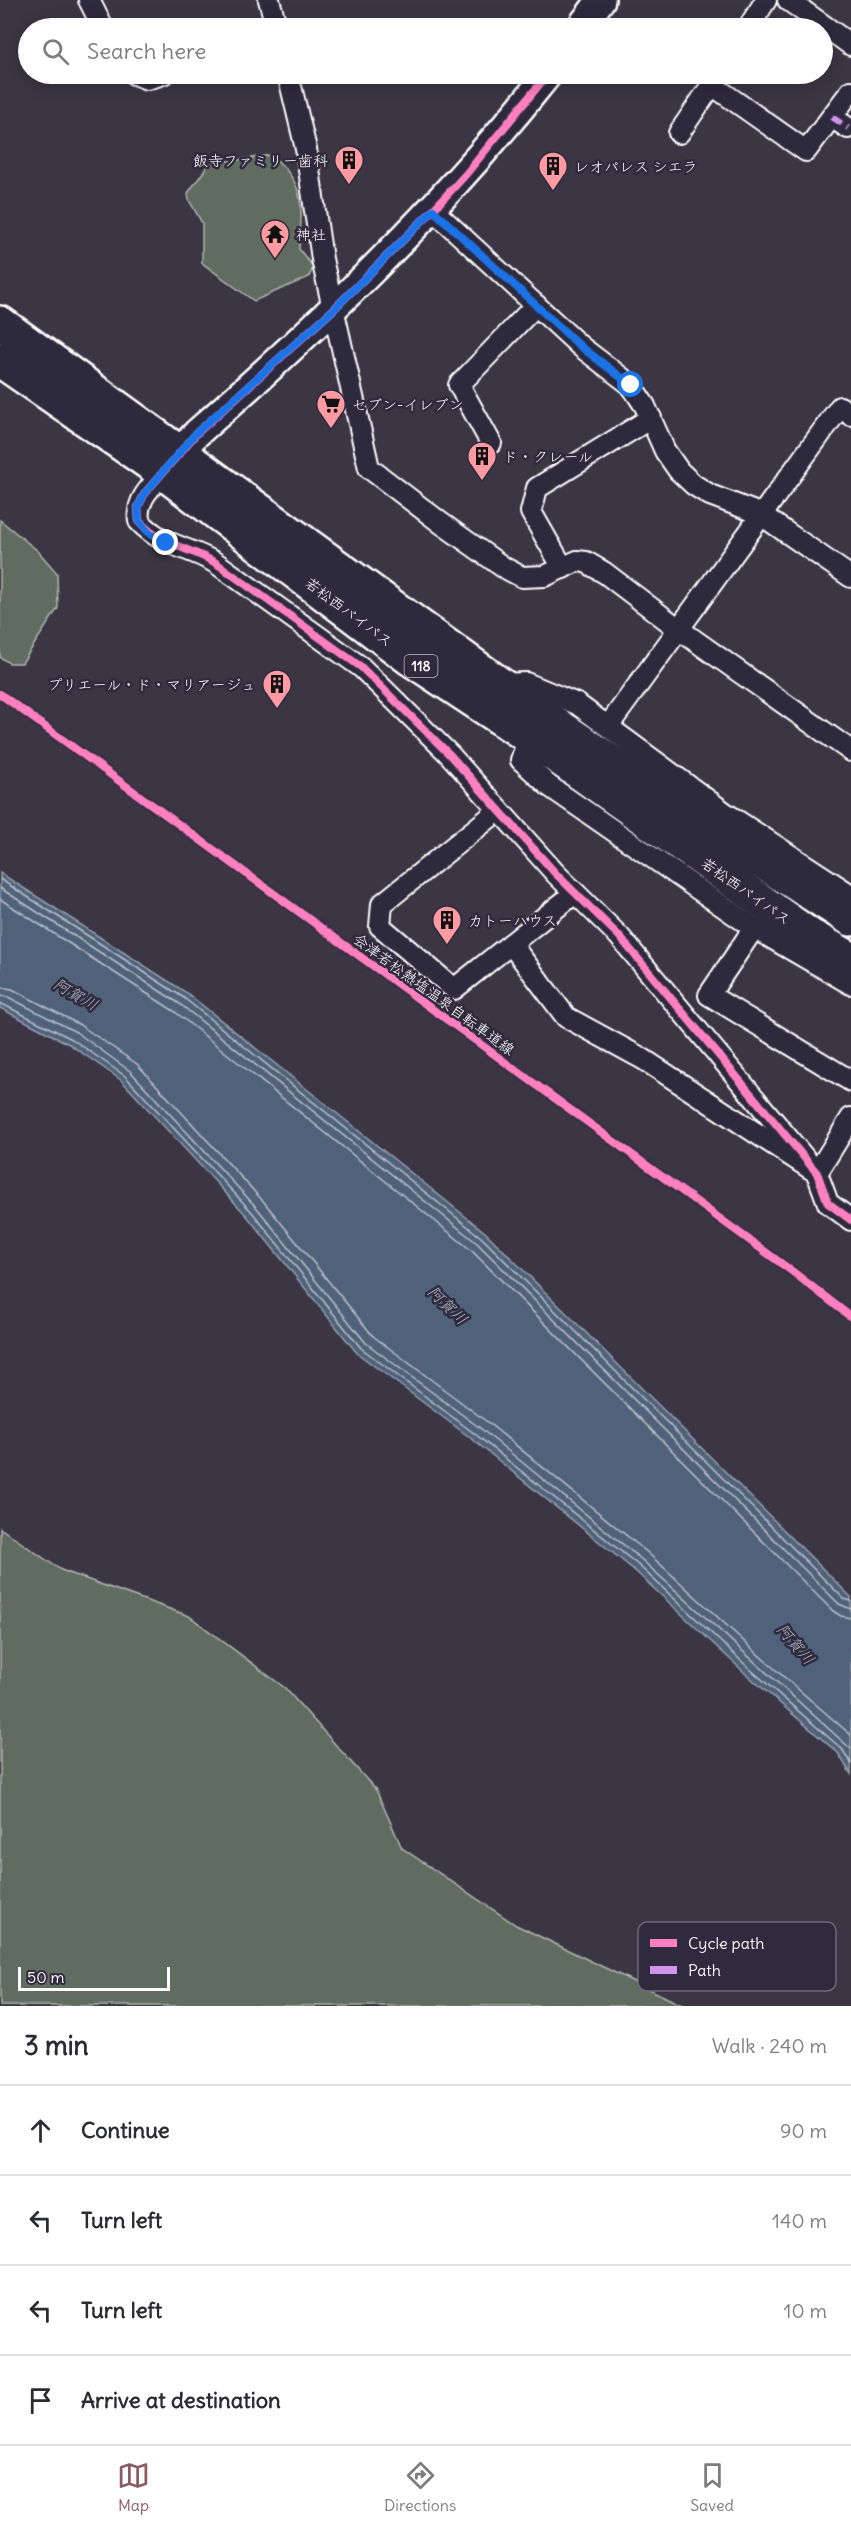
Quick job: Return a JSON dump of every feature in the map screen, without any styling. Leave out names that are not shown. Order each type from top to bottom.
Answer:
[{"type":"highway","name":"若松西バイパス","points":[[0,323],[411,658],[529,737],[800,929],[851,959]]},
{"type":"highway","name":"若松西バイパス","points":[[0,360],[172,462],[712,830],[851,919]]},
{"type":"street","points":[[88,0],[98,18]]},
{"type":"street","points":[[269,0],[272,18]]},
{"type":"street","points":[[588,18],[601,0]]},
{"type":"street","points":[[754,18],[766,0]]},
{"type":"street","points":[[788,0],[813,18]]},
{"type":"street","points":[[833,32],[851,45]]},
{"type":"street","points":[[290,84],[306,149],[322,259],[369,468],[459,536],[522,577],[545,576],[577,561],[586,562],[851,751]]},
{"type":"street","points":[[540,84],[474,165],[433,210],[333,310],[196,433],[145,493],[138,507],[139,521],[158,540],[204,556],[216,563],[361,667],[449,754],[575,893],[619,936],[817,1173],[828,1203],[851,1220]]},
{"type":"street","points":[[679,133],[713,84]]},
{"type":"street","points":[[722,84],[806,151],[851,91]]},
{"type":"street","points":[[832,117],[848,128]]},
{"type":"street","points":[[433,210],[580,346],[631,385],[651,418],[665,451],[679,471],[693,485],[710,495],[760,514],[851,576]]},
{"type":"street","points":[[490,443],[459,385],[536,305]]},
{"type":"street","points":[[609,725],[680,630],[760,514],[840,407],[851,415]]},
{"type":"street","points":[[563,568],[531,512],[537,488],[651,418]]},
{"type":"street","points":[[500,684],[526,683],[539,686],[577,704],[609,725],[724,812],[851,895]]},
{"type":"street","points":[[529,737],[521,760],[549,786],[754,928],[851,984]]},
{"type":"street","points":[[499,810],[382,904],[380,926],[454,989],[575,893]]},
{"type":"street","points":[[688,1019],[709,995],[754,928]]},
{"type":"street","points":[[511,944],[566,1017],[643,1059],[817,1173]]},
{"type":"street","points":[[709,995],[851,1081]]},
{"type":"street","points":[[817,1173],[851,1118]]},
{"type":"green space","points":[[271,155],[283,166],[296,186],[301,208],[299,249],[313,267],[309,277],[254,301],[202,263],[202,223],[189,200],[188,193],[212,160],[231,161]]},
{"type":"green space","points":[[0,520],[38,551],[57,573],[58,608],[22,663],[9,663],[0,657]]},
{"type":"green space","points":[[0,1528],[61,1570],[189,1616],[285,1688],[376,1790],[402,1848],[516,1925],[638,1984],[638,1991],[653,1991],[684,2006],[0,2006]]},
{"type":"water","name":"阿賀川","points":[[0,873],[187,993],[486,1233],[851,1597],[851,1774],[838,1753],[746,1674],[634,1570],[472,1439],[357,1353],[247,1216],[121,1080],[69,1044],[0,1008]]},
{"type":"marked path","points":[[832,117],[848,128]]},
{"type":"cycle path","points":[[540,84],[466,174],[433,210],[333,310],[197,433],[145,493],[138,507],[139,521],[148,530],[166,541],[216,563],[361,667],[449,754],[556,874],[619,936],[817,1173],[828,1203],[851,1220]]},
{"type":"cycle path","name":"会津若松熱塩温泉自転車道線","points":[[0,694],[793,1272],[851,1317]]},
{"type":"place","name":"飯寺ファミリー歯科","points":[[349,186]]},
{"type":"place","name":"レオパレス シエラ","points":[[553,192]]},
{"type":"place","name":"神社","points":[[275,260]]},
{"type":"place","name":"セブン-イレブン","points":[[331,430]]},
{"type":"place","name":"ド・クレール","points":[[482,482]]},
{"type":"place","name":"プリエール・ド・マリアージュ","points":[[277,710]]},
{"type":"place","name":"カトーハウス","points":[[447,946]]},
{"type":"route","points":[[166,543],[150,534],[139,521],[138,507],[145,493],[196,433],[333,310],[433,210],[580,346],[631,385]]}]
